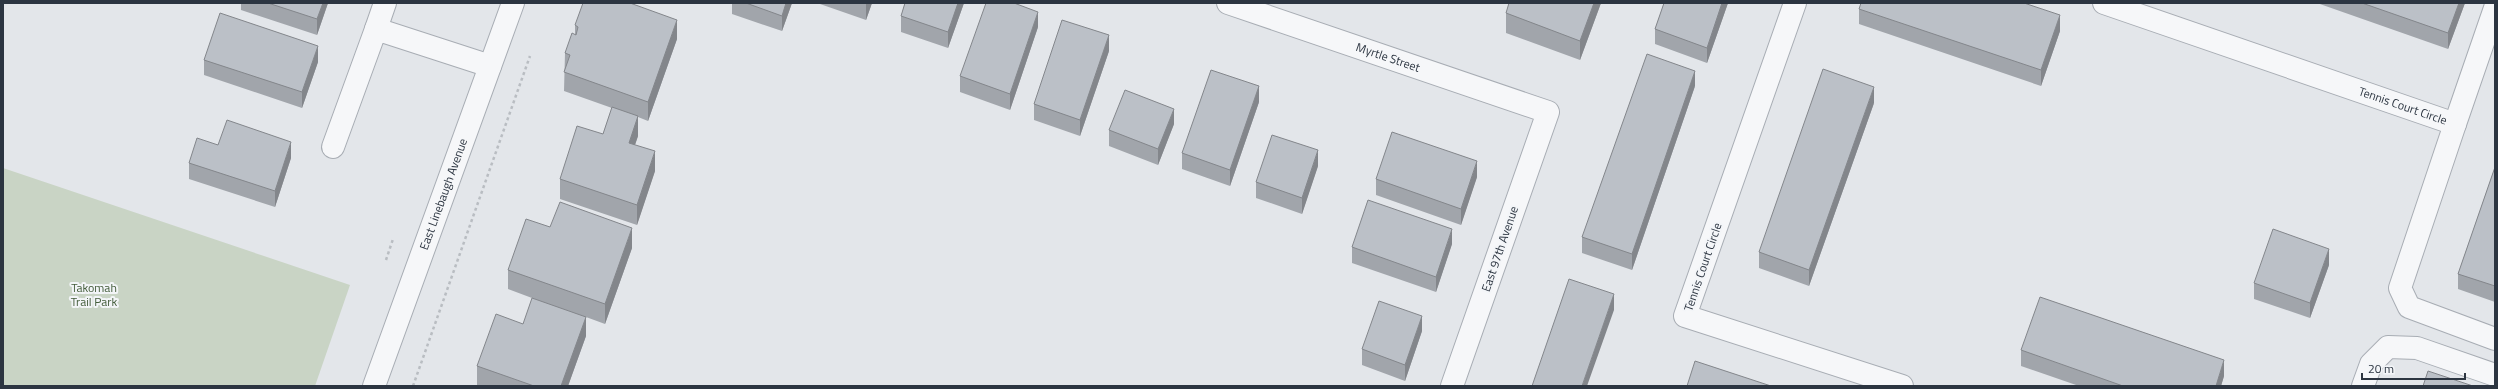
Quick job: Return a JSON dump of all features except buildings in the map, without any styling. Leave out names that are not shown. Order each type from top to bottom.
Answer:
[{"type":"street","points":[[333,147],[385,3]]},
{"type":"street","name":"East Linebaugh Avenue","points":[[374,386],[513,3]]},
{"type":"street","name":"Myrtle Street","points":[[1228,3],[1548,112]]},
{"type":"street","name":"Tennis Court Circle","points":[[1795,3],[1685,316],[1902,386]]},
{"type":"street","name":"Tennis Court Circle","points":[[2104,3],[2455,124],[2400,288],[2409,307],[2495,340]]},
{"type":"street","points":[[2455,124],[2495,8]]},
{"type":"street","points":[[376,30],[490,66]]},
{"type":"street","name":"East 97th Avenue","points":[[1452,386],[1548,112]]},
{"type":"street","points":[[2363,386],[2371,364],[2388,347],[2417,348],[2495,375]]},
{"type":"path","points":[[413,386],[530,56]]},
{"type":"green space","name":"Takomah Trail Park","points":[[3,168],[350,285],[315,386],[3,386]]}]
